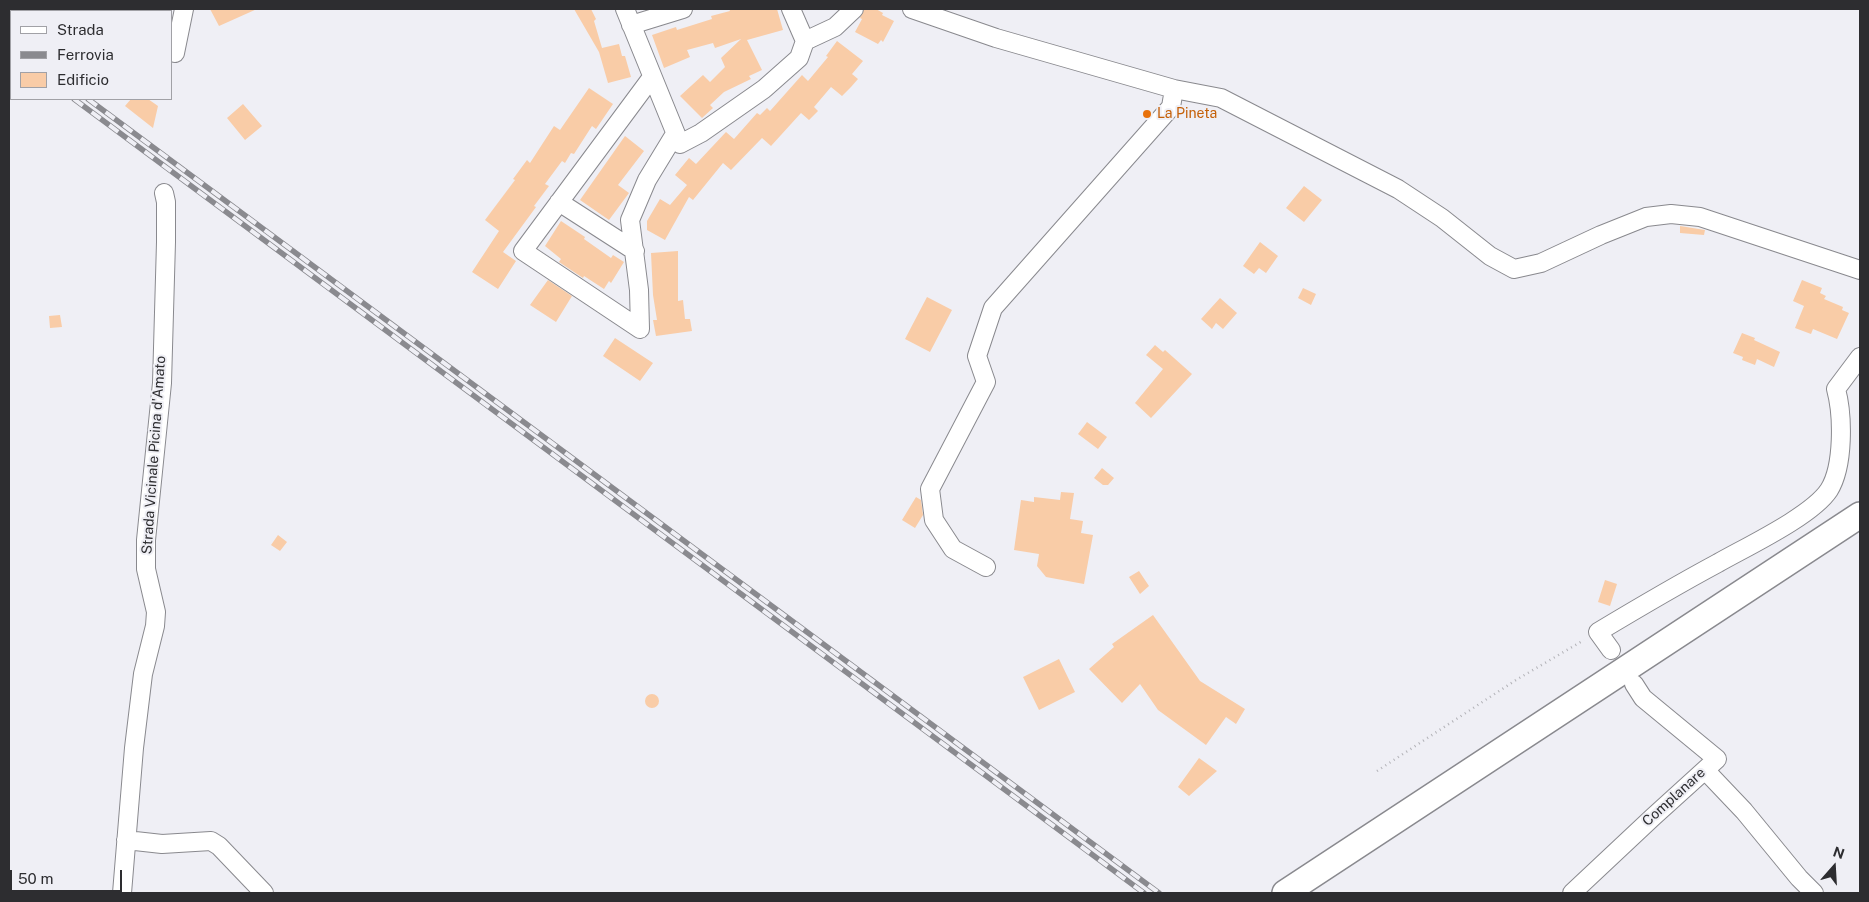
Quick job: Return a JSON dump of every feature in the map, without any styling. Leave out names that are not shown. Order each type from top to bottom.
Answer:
[{"type":"main road","points":[[1285,893],[1860,515]]},
{"type":"street","points":[[172,51],[175,53],[184,9]]},
{"type":"street","points":[[683,9],[628,17],[680,144],[700,134],[730,114],[764,89],[799,58],[805,41],[791,9]]},
{"type":"street","points":[[805,41],[836,27],[854,9]]},
{"type":"street","points":[[912,9],[996,38],[1174,89],[1221,98],[1398,189],[1442,218],[1490,256],[1514,269],[1541,263],[1601,235],[1646,217],[1671,214],[1700,217],[1860,270]]},
{"type":"street","points":[[652,77],[523,251],[640,329],[639,290],[630,220],[647,180],[675,134]]},
{"type":"street","points":[[986,567],[953,549],[934,520],[930,489],[986,382],[977,356],[994,308],[1171,107],[1174,89]]},
{"type":"street","name":"Strada Vicinale Picina d'Amato","points":[[122,893],[143,674],[155,626],[156,612],[146,569],[146,540],[162,384],[166,242],[166,202],[164,193]]},
{"type":"street","points":[[559,202],[635,251]]},
{"type":"street","points":[[1611,650],[1598,632],[1785,525],[1816,504],[1829,489],[1837,467],[1842,421],[1836,389],[1860,357]]},
{"type":"street","name":"Complanare","points":[[1572,893],[1653,816],[1717,759],[1644,698],[1634,684]]},
{"type":"street","points":[[1705,770],[1744,811],[1799,878],[1814,893]]},
{"type":"street","points":[[126,840],[162,844],[211,841],[264,893]]},
{"type":"path","points":[[1377,771],[1516,680],[1598,632]]},
{"type":"building","points":[[210,9],[257,9],[219,26]]},
{"type":"building","points":[[574,9],[591,9],[596,19],[594,21],[602,48],[619,44],[622,56],[625,56],[631,77],[608,83],[599,52]]},
{"type":"building","points":[[729,9],[777,9],[783,30],[747,40],[762,70],[749,76],[751,79],[724,92],[710,105],[713,108],[702,118],[680,96],[703,75],[710,82],[725,67],[721,58],[741,39],[715,48],[713,43],[687,50],[690,57],[664,68],[652,35],[676,27],[677,30],[712,19],[711,16],[730,11]]},
{"type":"building","points":[[864,9],[876,9],[883,13],[882,15],[894,21],[883,42],[881,40],[878,44],[855,32],[862,19],[860,18]]},
{"type":"building","points":[[837,41],[863,61],[852,74],[858,79],[842,96],[831,87],[814,107],[818,111],[809,120],[801,113],[771,146],[762,138],[731,170],[723,163],[693,200],[689,197],[665,240],[647,230],[647,221],[660,199],[670,205],[687,185],[675,175],[689,158],[696,164],[726,132],[734,139],[757,113],[760,115],[767,108],[770,111],[802,75],[808,81],[828,57],[826,56]]},
{"type":"building","points":[[589,88],[613,104],[596,129],[592,126],[574,154],[571,153],[565,163],[562,161],[545,184],[549,186],[503,252],[516,261],[498,289],[472,272],[499,231],[485,220],[515,180],[513,179],[527,160],[530,163],[554,126],[560,130]]},
{"type":"building","points":[[130,100],[149,100],[158,106],[153,128],[125,106]]},
{"type":"building","points":[[243,104],[262,126],[245,140],[227,118]]},
{"type":"building","points":[[625,136],[644,151],[618,185],[629,193],[609,220],[580,200]]},
{"type":"building","points":[[1304,186],[1322,200],[1304,222],[1286,208]]},
{"type":"building","points":[[561,221],[611,258],[613,255],[624,262],[611,283],[609,281],[604,289],[559,262],[561,259],[545,246]]},
{"type":"building","points":[[1680,226],[1705,230],[1704,235],[1680,233]]},
{"type":"building","points":[[1260,242],[1278,256],[1266,273],[1259,268],[1254,274],[1243,266]]},
{"type":"building","points":[[678,251],[678,301],[683,300],[685,319],[690,319],[692,331],[656,336],[653,320],[657,320],[653,295],[651,253]]},
{"type":"building","points":[[548,280],[572,296],[556,322],[530,305]]},
{"type":"building","points":[[1802,280],[1822,288],[1820,293],[1826,296],[1824,299],[1843,307],[1842,310],[1849,313],[1837,339],[1813,329],[1811,334],[1795,328],[1804,306],[1793,301]]},
{"type":"building","points":[[1303,288],[1316,294],[1311,305],[1298,298]]},
{"type":"building","points":[[927,297],[952,310],[930,352],[905,339]]},
{"type":"building","points":[[1220,298],[1237,313],[1223,329],[1216,323],[1212,329],[1201,319]]},
{"type":"building","points":[[60,315],[62,327],[50,328],[49,316]]},
{"type":"building","points":[[1742,333],[1780,352],[1774,367],[1757,359],[1755,365],[1742,360],[1743,357],[1733,353]]},
{"type":"building","points":[[615,338],[653,363],[640,381],[603,356]]},
{"type":"building","points":[[1155,345],[1163,352],[1165,350],[1192,374],[1151,418],[1135,403],[1163,369],[1146,355]]},
{"type":"building","points":[[1087,422],[1107,437],[1098,449],[1078,434]]},
{"type":"building","points":[[1102,468],[1114,478],[1108,485],[1103,485],[1094,478]]},
{"type":"building","points":[[1061,492],[1074,493],[1070,519],[1083,521],[1081,533],[1093,535],[1084,584],[1046,577],[1037,566],[1039,554],[1014,550],[1021,500],[1034,502],[1034,497],[1060,500]]},
{"type":"building","points":[[916,497],[921,500],[923,515],[915,528],[902,520]]},
{"type":"building","points":[[278,535],[287,542],[280,551],[271,545]]},
{"type":"building","points":[[1139,571],[1149,586],[1140,594],[1129,577]]},
{"type":"building","points":[[1605,580],[1617,584],[1610,606],[1598,602]]},
{"type":"building","points":[[1153,615],[1200,681],[1245,709],[1236,724],[1226,717],[1206,745],[1158,710],[1140,684],[1122,703],[1089,669],[1114,647],[1112,644]]},
{"type":"building","points":[[1059,659],[1075,692],[1039,710],[1023,677]]},
{"type":"building","points":[[652,694],[657,696],[659,701],[657,706],[652,708],[647,706],[645,701],[647,696]]},
{"type":"building","points":[[1199,758],[1217,771],[1189,796],[1178,787]]},
{"type":"railway","points":[[75,100],[1144,893]]},
{"type":"railway","points":[[89,100],[1159,893]]},
{"type":"place","name":"La Pineta","points":[[1147,114]]}]
